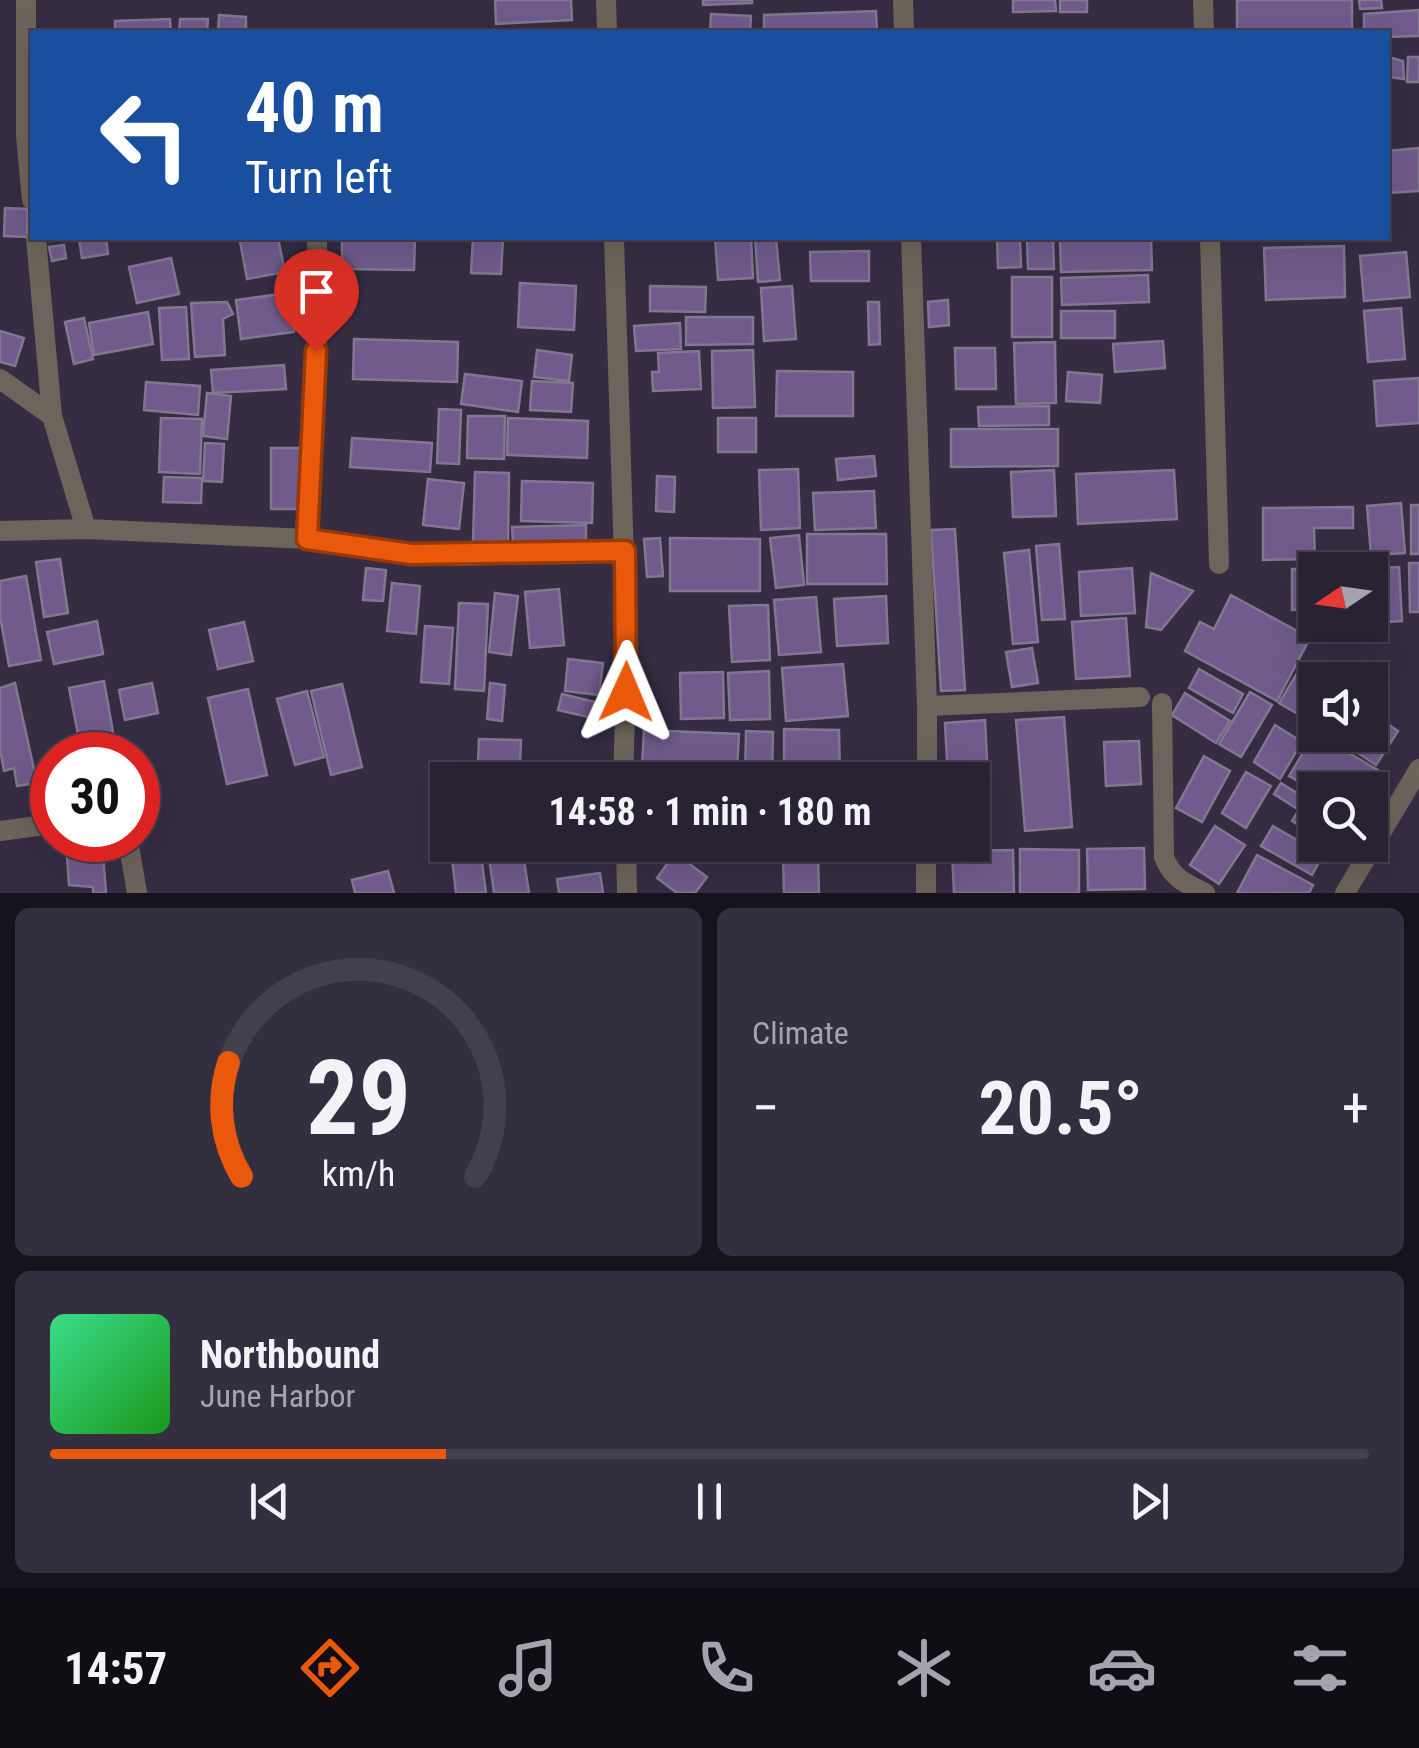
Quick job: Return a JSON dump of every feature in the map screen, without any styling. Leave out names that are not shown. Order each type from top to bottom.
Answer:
[{"type":"street","points":[[26,0],[26,136],[30,179]]},
{"type":"street","points":[[606,0],[608,30]]},
{"type":"street","points":[[903,0],[904,30]]},
{"type":"street","points":[[1203,0],[1204,30]]},
{"type":"street","points":[[36,240],[52,416],[86,529]]},
{"type":"street","points":[[307,539],[318,313],[317,240]]},
{"type":"street","points":[[614,240],[627,655],[624,762]]},
{"type":"street","points":[[911,240],[926,762]]},
{"type":"street","points":[[1210,240],[1219,564]]},
{"type":"street","points":[[0,378],[52,416]]},
{"type":"street","points":[[0,531],[86,529],[307,539],[411,554],[625,551]]},
{"type":"street","points":[[927,706],[1140,697]]},
{"type":"street","points":[[1162,703],[1164,857],[1178,880],[1204,893]]},
{"type":"street","points":[[1345,893],[1419,769]]},
{"type":"street","points":[[0,830],[30,827]]},
{"type":"street","points":[[132,862],[137,893]]},
{"type":"street","points":[[626,862],[627,893]]},
{"type":"street","points":[[926,862],[926,893]]},
{"type":"building","points":[[495,0],[571,0],[572,20],[496,24]]},
{"type":"building","points":[[703,0],[752,0],[752,3],[703,5]]},
{"type":"building","points":[[1013,0],[1055,0],[1056,11],[1013,12]]},
{"type":"building","points":[[1060,0],[1087,0],[1087,12],[1060,12]]},
{"type":"building","points":[[1237,0],[1352,0],[1352,30],[1237,30]]},
{"type":"building","points":[[1359,0],[1381,0],[1382,8],[1360,9]]},
{"type":"building","points":[[1419,10],[1419,36],[1390,37],[1390,30],[1364,30],[1364,14]]},
{"type":"building","points":[[876,11],[877,30],[764,30],[764,15]]},
{"type":"building","points":[[711,14],[751,16],[750,30],[710,30]]},
{"type":"building","points":[[219,15],[246,17],[246,30],[218,30]]},
{"type":"building","points":[[170,19],[171,30],[115,30],[115,21]]},
{"type":"building","points":[[180,19],[208,19],[207,30],[179,30]]},
{"type":"building","points":[[1408,57],[1419,57],[1419,82],[1407,82]]},
{"type":"building","points":[[1390,58],[1403,61],[1404,79],[1390,77]]},
{"type":"building","points":[[1419,148],[1419,191],[1390,193],[1390,151]]},
{"type":"building","points":[[5,208],[28,209],[27,237],[4,236]]},
{"type":"building","points":[[79,240],[106,240],[108,254],[82,258]]},
{"type":"building","points":[[278,240],[285,272],[247,279],[240,241]]},
{"type":"building","points":[[342,240],[415,240],[414,270],[342,269]]},
{"type":"building","points":[[473,240],[503,240],[501,274],[471,273]]},
{"type":"building","points":[[715,240],[751,240],[753,278],[718,280]]},
{"type":"building","points":[[755,240],[776,240],[780,280],[758,282]]},
{"type":"building","points":[[997,240],[1020,240],[1021,267],[998,268]]},
{"type":"building","points":[[1027,240],[1053,240],[1054,269],[1028,269]]},
{"type":"building","points":[[1060,240],[1151,240],[1152,270],[1061,272]]},
{"type":"building","points":[[64,245],[66,258],[52,261],[49,247]]},
{"type":"building","points":[[1344,246],[1345,297],[1266,300],[1264,248]]},
{"type":"building","points":[[869,251],[869,281],[811,281],[810,252]]},
{"type":"building","points":[[1406,252],[1410,297],[1364,301],[1360,256]]},
{"type":"building","points":[[171,258],[179,294],[137,303],[129,267]]},
{"type":"building","points":[[1148,275],[1149,302],[1062,305],[1061,278]]},
{"type":"building","points":[[1012,277],[1052,277],[1052,337],[1012,337]]},
{"type":"building","points":[[520,283],[576,286],[574,330],[518,327]]},
{"type":"building","points":[[650,286],[706,287],[705,312],[650,311]]},
{"type":"building","points":[[792,286],[796,339],[764,341],[761,288]]},
{"type":"building","points":[[289,293],[294,332],[241,339],[236,300]]},
{"type":"building","points":[[948,300],[949,325],[929,327],[928,302]]},
{"type":"building","points":[[227,302],[233,314],[223,319],[225,355],[195,357],[191,303]]},
{"type":"building","points":[[868,302],[879,302],[880,344],[869,345]]},
{"type":"building","points":[[186,307],[189,359],[162,360],[159,308]]},
{"type":"building","points":[[1401,308],[1405,359],[1368,362],[1364,311]]},
{"type":"building","points":[[1061,311],[1115,311],[1115,338],[1061,338]]},
{"type":"building","points":[[148,312],[153,344],[94,355],[89,323]]},
{"type":"building","points":[[686,317],[753,317],[753,344],[686,345]]},
{"type":"building","points":[[84,318],[93,359],[74,364],[65,322]]},
{"type":"building","points":[[680,323],[681,349],[636,351],[634,326]]},
{"type":"building","points":[[0,331],[24,338],[15,366],[0,362]]},
{"type":"building","points":[[354,339],[458,342],[457,382],[353,379]]},
{"type":"building","points":[[1163,341],[1165,368],[1115,372],[1113,344]]},
{"type":"building","points":[[1055,342],[1056,403],[1016,404],[1014,343]]},
{"type":"building","points":[[955,348],[995,348],[996,389],[956,389]]},
{"type":"building","points":[[537,350],[572,355],[569,381],[534,377]]},
{"type":"building","points":[[753,350],[755,407],[713,408],[712,351]]},
{"type":"building","points":[[699,351],[701,389],[653,391],[652,372],[659,372],[658,353]]},
{"type":"building","points":[[284,365],[286,389],[213,393],[211,370]]},
{"type":"building","points":[[777,371],[853,372],[853,416],[776,416]]},
{"type":"building","points":[[1068,372],[1102,375],[1100,403],[1066,401]]},
{"type":"building","points":[[465,374],[522,381],[518,412],[461,404]]},
{"type":"building","points":[[1419,378],[1419,423],[1377,426],[1374,381]]},
{"type":"building","points":[[532,381],[573,383],[571,412],[530,410]]},
{"type":"building","points":[[146,382],[200,386],[198,415],[144,410]]},
{"type":"building","points":[[207,393],[231,396],[227,439],[203,436]]},
{"type":"building","points":[[1049,406],[1049,425],[979,426],[978,407]]},
{"type":"building","points":[[439,409],[461,410],[459,464],[437,463]]},
{"type":"building","points":[[468,416],[505,416],[504,459],[467,458]]},
{"type":"building","points":[[161,418],[202,419],[200,474],[159,472]]},
{"type":"building","points":[[508,418],[588,421],[587,458],[507,455]]},
{"type":"building","points":[[718,418],[756,418],[756,452],[718,452]]},
{"type":"building","points":[[951,429],[1058,429],[1058,466],[951,467]]},
{"type":"building","points":[[352,438],[432,443],[430,472],[350,467]]},
{"type":"building","points":[[205,443],[224,444],[222,482],[203,481]]},
{"type":"building","points":[[271,448],[301,448],[302,509],[271,509]]},
{"type":"building","points":[[874,456],[876,476],[838,480],[836,459]]},
{"type":"building","points":[[798,469],[800,528],[761,530],[759,470]]},
{"type":"building","points":[[1054,470],[1056,516],[1013,517],[1011,472]]},
{"type":"building","points":[[1174,470],[1177,519],[1078,524],[1076,474]]},
{"type":"building","points":[[475,472],[509,473],[508,543],[473,542]]},
{"type":"building","points":[[657,476],[675,477],[674,512],[656,511]]},
{"type":"building","points":[[164,477],[202,478],[201,503],[163,502]]},
{"type":"building","points":[[428,479],[464,483],[459,529],[423,525]]},
{"type":"building","points":[[522,481],[593,483],[592,523],[521,521]]},
{"type":"building","points":[[874,491],[876,528],[815,530],[813,493]]},
{"type":"building","points":[[1401,503],[1405,553],[1371,552],[1367,506]]},
{"type":"building","points":[[1411,505],[1419,505],[1419,554],[1411,554]]},
{"type":"building","points":[[1353,507],[1353,528],[1314,528],[1315,552],[1298,552],[1298,559],[1263,560],[1263,508]]},
{"type":"building","points":[[586,525],[586,541],[513,543],[512,527]]},
{"type":"building","points":[[955,529],[965,690],[941,691],[931,530]]},
{"type":"building","points":[[807,534],[886,534],[887,584],[807,584]]},
{"type":"building","points":[[799,535],[804,585],[776,588],[770,538]]},
{"type":"building","points":[[660,538],[663,576],[647,577],[644,539]]},
{"type":"building","points":[[670,538],[760,539],[760,591],[670,591]]},
{"type":"building","points":[[1059,544],[1065,619],[1042,620],[1036,546]]},
{"type":"building","points":[[1029,550],[1038,642],[1013,644],[1004,553]]},
{"type":"building","points":[[60,559],[68,613],[44,617],[36,562]]},
{"type":"building","points":[[1409,563],[1419,563],[1419,612],[1410,612]]},
{"type":"building","points":[[1399,567],[1402,621],[1388,622],[1388,568]]},
{"type":"building","points":[[366,568],[386,570],[383,601],[363,600]]},
{"type":"building","points":[[1132,568],[1135,613],[1081,616],[1079,572]]},
{"type":"building","points":[[1292,569],[1298,569],[1298,610],[1292,610]]},
{"type":"building","points":[[1151,573],[1193,591],[1161,630],[1146,627]]},
{"type":"building","points":[[26,576],[41,660],[9,666],[0,616],[0,581]]},
{"type":"building","points":[[392,583],[420,586],[416,634],[387,631]]},
{"type":"building","points":[[559,589],[564,645],[530,648],[525,592]]},
{"type":"building","points":[[495,593],[518,596],[511,655],[489,652]]},
{"type":"building","points":[[1231,595],[1298,631],[1298,642],[1308,642],[1277,701],[1185,651],[1200,622],[1214,629]]},
{"type":"building","points":[[886,596],[888,643],[837,646],[834,599]]},
{"type":"building","points":[[816,597],[821,652],[779,655],[774,600]]},
{"type":"building","points":[[459,603],[488,604],[484,691],[455,689]]},
{"type":"building","points":[[768,605],[770,660],[732,662],[729,606]]},
{"type":"building","points":[[1126,618],[1130,676],[1076,679],[1072,622]]},
{"type":"building","points":[[97,621],[103,654],[54,664],[47,632]]},
{"type":"building","points":[[244,622],[253,661],[218,669],[209,630]]},
{"type":"building","points":[[425,626],[453,628],[449,684],[421,682]]},
{"type":"building","points":[[1032,648],[1038,683],[1012,687],[1006,652]]},
{"type":"building","points":[[568,659],[603,663],[599,695],[565,691]]},
{"type":"building","points":[[843,664],[848,716],[786,721],[782,668]]},
{"type":"building","points":[[1199,669],[1243,694],[1233,713],[1189,688]]},
{"type":"building","points":[[769,671],[770,719],[730,720],[728,673]]},
{"type":"building","points":[[723,672],[724,718],[681,719],[680,673]]},
{"type":"building","points":[[1298,672],[1298,714],[1279,703]]},
{"type":"building","points":[[104,681],[113,732],[78,732],[69,688]]},
{"type":"building","points":[[15,683],[30,751],[30,784],[17,786],[14,768],[4,771],[0,688]]},
{"type":"building","points":[[152,683],[158,713],[125,720],[119,690]]},
{"type":"building","points":[[490,683],[505,685],[502,721],[487,719]]},
{"type":"building","points":[[342,684],[362,767],[331,775],[311,691]]},
{"type":"building","points":[[248,689],[267,775],[227,784],[208,698]]},
{"type":"building","points":[[307,691],[324,757],[295,765],[277,699]]},
{"type":"building","points":[[1250,692],[1272,705],[1241,757],[1219,744]]},
{"type":"building","points":[[1185,693],[1230,721],[1216,743],[1172,715]]},
{"type":"building","points":[[562,694],[595,702],[592,718],[558,710]]},
{"type":"building","points":[[1064,717],[1072,827],[1025,831],[1016,720]]},
{"type":"building","points":[[985,720],[987,762],[947,762],[945,723]]},
{"type":"building","points":[[1388,724],[1398,731],[1388,746]]},
{"type":"building","points":[[1275,725],[1298,739],[1298,749],[1280,779],[1254,762]]},
{"type":"building","points":[[784,729],[839,730],[840,762],[784,762]]},
{"type":"building","points":[[644,730],[739,734],[737,762],[642,762]]},
{"type":"building","points":[[746,731],[773,732],[772,762],[745,762]]},
{"type":"building","points":[[479,739],[521,740],[520,762],[478,762]]},
{"type":"building","points":[[1139,741],[1141,784],[1106,786],[1104,742]]},
{"type":"building","points":[[1304,752],[1347,752],[1381,772],[1298,772],[1298,781],[1289,776]]},
{"type":"building","points":[[1356,752],[1384,752],[1376,765]]},
{"type":"building","points":[[1204,756],[1230,771],[1202,822],[1176,808]]},
{"type":"building","points":[[1246,772],[1271,786],[1246,828],[1222,813]]},
{"type":"building","points":[[1281,783],[1298,794],[1298,805],[1296,808],[1274,794]]},
{"type":"building","points":[[1215,826],[1245,845],[1219,884],[1190,865]]},
{"type":"building","points":[[1273,826],[1298,840],[1298,862],[1319,862],[1312,875],[1261,846]]},
{"type":"building","points":[[1144,848],[1145,889],[1088,890],[1087,849]]},
{"type":"building","points":[[1020,849],[1079,850],[1079,893],[1020,893]]},
{"type":"building","points":[[990,850],[1013,850],[1014,893],[954,893],[953,862],[990,862]]},
{"type":"building","points":[[1257,855],[1313,885],[1309,893],[1237,893]]},
{"type":"building","points":[[67,862],[104,862],[106,893],[93,893],[93,887],[69,885]]},
{"type":"building","points":[[452,862],[482,862],[486,893],[456,893]]},
{"type":"building","points":[[490,862],[524,862],[529,893],[494,893]]},
{"type":"building","points":[[669,862],[687,862],[707,877],[695,893],[677,893],[657,878]]},
{"type":"building","points":[[783,862],[818,862],[819,893],[784,893]]},
{"type":"building","points":[[388,871],[394,893],[355,893],[352,880]]},
{"type":"building","points":[[600,873],[603,893],[559,893],[557,879]]},
{"type":"route","points":[[316,351],[307,539],[411,554],[462,556],[625,551],[626,692]]}]
